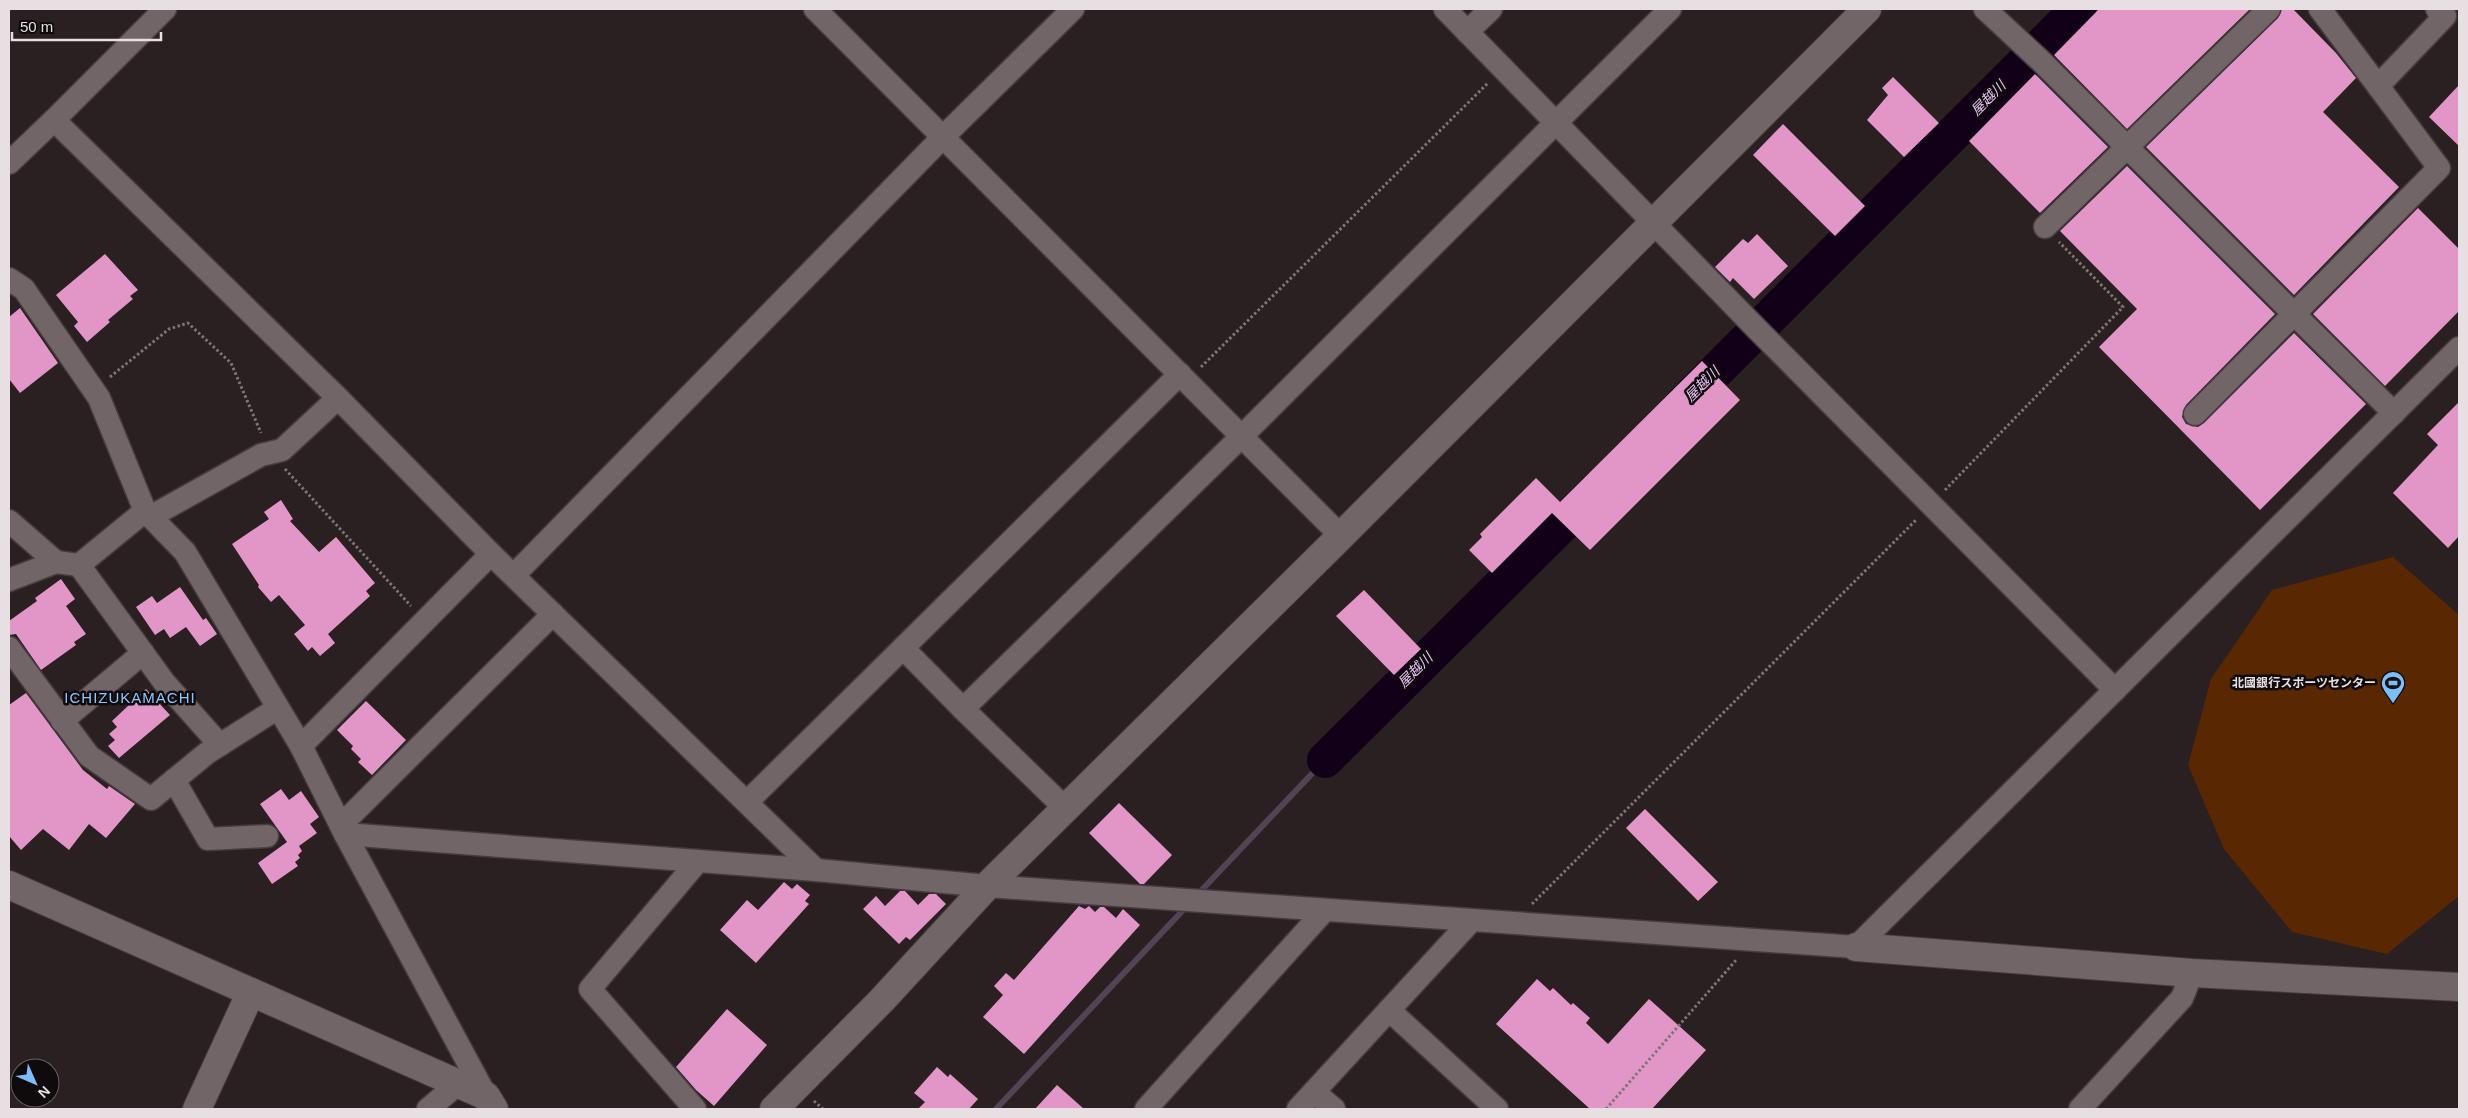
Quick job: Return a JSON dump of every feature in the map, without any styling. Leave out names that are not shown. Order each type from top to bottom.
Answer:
[{"type":"street","points":[[9,163],[165,9]]},
{"type":"street","points":[[815,9],[1341,536]]},
{"type":"street","points":[[514,575],[943,137],[1073,9]]},
{"type":"street","points":[[1445,9],[1759,331],[2115,690]]},
{"type":"street","points":[[1468,32],[1491,9]]},
{"type":"street","points":[[963,710],[1242,436],[1670,9]]},
{"type":"street","points":[[774,1109],[882,1000],[987,886],[1341,536],[1867,9]]},
{"type":"street","points":[[1985,9],[2042,62],[2394,412]]},
{"type":"street","points":[[2045,227],[2126,146],[2269,9]]},
{"type":"street","points":[[2195,414],[2439,168],[2320,9]]},
{"type":"street","points":[[2378,86],[2448,16]]},
{"type":"street","points":[[54,120],[338,398],[491,554],[816,870]]},
{"type":"street","points":[[9,279],[24,289],[99,398],[148,514],[185,552],[301,746],[343,829],[490,1102]]},
{"type":"street","points":[[1856,947],[2459,348]]},
{"type":"street","points":[[747,802],[1183,377]]},
{"type":"street","points":[[9,580],[56,562],[79,565],[148,514],[261,455],[282,450],[338,398]]},
{"type":"street","points":[[9,521],[56,562]]},
{"type":"street","points":[[301,746],[491,554]]},
{"type":"street","points":[[79,565],[164,682],[220,745]]},
{"type":"street","points":[[343,829],[553,614]]},
{"type":"street","points":[[9,648],[89,756],[151,798],[220,745],[278,708]]},
{"type":"street","points":[[903,648],[963,710],[1065,808]]},
{"type":"street","points":[[62,721],[143,653]]},
{"type":"street","points":[[174,780],[208,839],[267,836]]},
{"type":"street","points":[[343,829],[987,886],[1512,924],[1755,939],[2192,973],[2459,987]]},
{"type":"street","points":[[696,1109],[590,990],[698,861]]},
{"type":"street","points":[[9,885],[458,1084],[490,1102]]},
{"type":"street","points":[[1146,1109],[1325,910]]},
{"type":"street","points":[[1298,1109],[1471,921]]},
{"type":"street","points":[[2080,1109],[2182,998],[2192,973]]},
{"type":"street","points":[[197,1109],[250,992]]},
{"type":"street","points":[[1389,1010],[1497,1109]]},
{"type":"street","points":[[428,1109],[458,1084]]},
{"type":"street","points":[[1314,1092],[1334,1109]]},
{"type":"path","points":[[1183,377],[1502,68]]},
{"type":"path","points":[[1512,924],[1931,504],[2122,307],[2045,227]]},
{"type":"path","points":[[1606,1109],[1755,939]]},
{"type":"shaded area","points":[[2393,557],[2459,615],[2459,896],[2387,954],[2292,932],[2224,849],[2188,765],[2211,679],[2272,590]]},
{"type":"building","points":[[2099,9],[2250,9],[2127,129],[2054,55]]},
{"type":"building","points":[[2282,9],[2293,9],[2336,53],[2356,78],[2323,112],[2399,187],[2294,295],[2146,147],[2278,18]]},
{"type":"building","points":[[2035,74],[2108,147],[2040,213],[1969,141]]},
{"type":"building","points":[[1893,77],[1939,123],[1904,157],[1867,120],[1888,95],[1882,88]]},
{"type":"building","points":[[2459,85],[2459,146],[2429,117]]},
{"type":"building","points":[[1783,124],[1865,206],[1835,236],[1753,155]]},
{"type":"building","points":[[2127,166],[2275,314],[2186,405],[2182,417],[2186,424],[2198,427],[2204,423],[2294,333],[2366,404],[2260,510],[2099,347],[2137,309],[2060,231]]},
{"type":"building","points":[[2418,208],[2459,249],[2459,311],[2385,386],[2313,314]]},
{"type":"building","points":[[1757,234],[1788,266],[1754,299],[1733,278],[1730,282],[1715,267],[1743,239],[1748,243]]},
{"type":"building","points":[[105,254],[138,290],[130,296],[133,299],[108,320],[110,322],[87,342],[74,326],[78,322],[56,295]]},
{"type":"building","points":[[20,308],[58,363],[20,393],[9,379],[9,317]]},
{"type":"building","points":[[1702,361],[1740,400],[1590,550],[1552,513],[1492,573],[1469,550],[1482,537],[1480,534],[1536,478],[1560,502]]},
{"type":"building","points":[[2459,402],[2459,536],[2448,548],[2393,493],[2438,445],[2427,434]]},
{"type":"building","points":[[281,500],[293,519],[290,521],[319,552],[336,537],[375,583],[366,591],[370,596],[328,634],[335,643],[320,656],[312,647],[308,651],[294,634],[305,625],[279,595],[271,602],[258,587],[259,585],[232,544],[269,519],[264,512]]},
{"type":"building","points":[[61,579],[75,599],[66,606],[86,634],[74,642],[76,645],[41,670],[16,634],[9,635],[9,621],[37,601],[35,598]]},
{"type":"building","points":[[180,587],[203,620],[206,618],[217,634],[200,646],[186,627],[170,638],[164,629],[155,635],[136,607],[152,596],[157,603]]},
{"type":"building","points":[[1364,590],[1421,649],[1394,675],[1336,616]]},
{"type":"building","points":[[146,689],[170,715],[119,758],[108,746],[115,740],[109,734],[117,727],[112,721]]},
{"type":"building","points":[[26,693],[83,770],[107,789],[109,786],[135,804],[106,838],[89,824],[69,850],[43,829],[21,850],[9,836],[9,705]]},
{"type":"building","points":[[366,701],[406,740],[372,775],[358,762],[361,759],[351,749],[353,746],[337,730]]},
{"type":"building","points":[[281,789],[289,800],[301,791],[319,817],[310,824],[317,833],[299,846],[302,851],[298,855],[300,858],[295,862],[298,866],[272,884],[258,863],[287,842],[260,804]]},
{"type":"building","points":[[1119,803],[1172,855],[1144,884],[1140,884],[1089,833]]},
{"type":"building","points":[[1645,809],[1718,882],[1698,901],[1626,828]]},
{"type":"building","points":[[784,882],[792,889],[797,884],[810,895],[805,901],[809,904],[756,963],[720,930],[747,900],[758,910]]},
{"type":"building","points":[[900,891],[905,891],[918,905],[929,894],[936,894],[946,904],[910,940],[906,937],[899,944],[863,909],[876,896],[885,906]]},
{"type":"building","points":[[1079,906],[1085,909],[1089,906],[1095,912],[1100,907],[1104,907],[1116,918],[1123,909],[1140,925],[1024,1054],[983,1017],[1003,995],[994,986],[1006,973],[1014,980]]},
{"type":"building","points":[[1537,979],[1550,991],[1553,988],[1571,1005],[1573,1003],[1590,1018],[1586,1023],[1608,1044],[1649,999],[1706,1050],[1652,1109],[1590,1109],[1496,1024]]},
{"type":"building","points":[[727,1009],[767,1045],[714,1106],[696,1090],[676,1067]]},
{"type":"building","points":[[937,1067],[948,1077],[950,1074],[978,1099],[969,1109],[918,1109],[925,1102],[914,1093]]},
{"type":"building","points":[[1057,1085],[1084,1109],[1035,1109]]},
{"type":"waterway","name":"屋越川","points":[[1679,408],[2078,9]]},
{"type":"waterway","name":"屋越川","points":[[1325,760],[1599,488]]},
{"type":"waterway","points":[[1197,895],[1325,760]]},
{"type":"waterway","points":[[996,1109],[1187,906]]},
{"type":"place","name":"北國銀行スポーツセンター","points":[[2393,704]]},
{"type":"district","name":"ICHIZUKAMACHI","points":[[130,698]]}]
